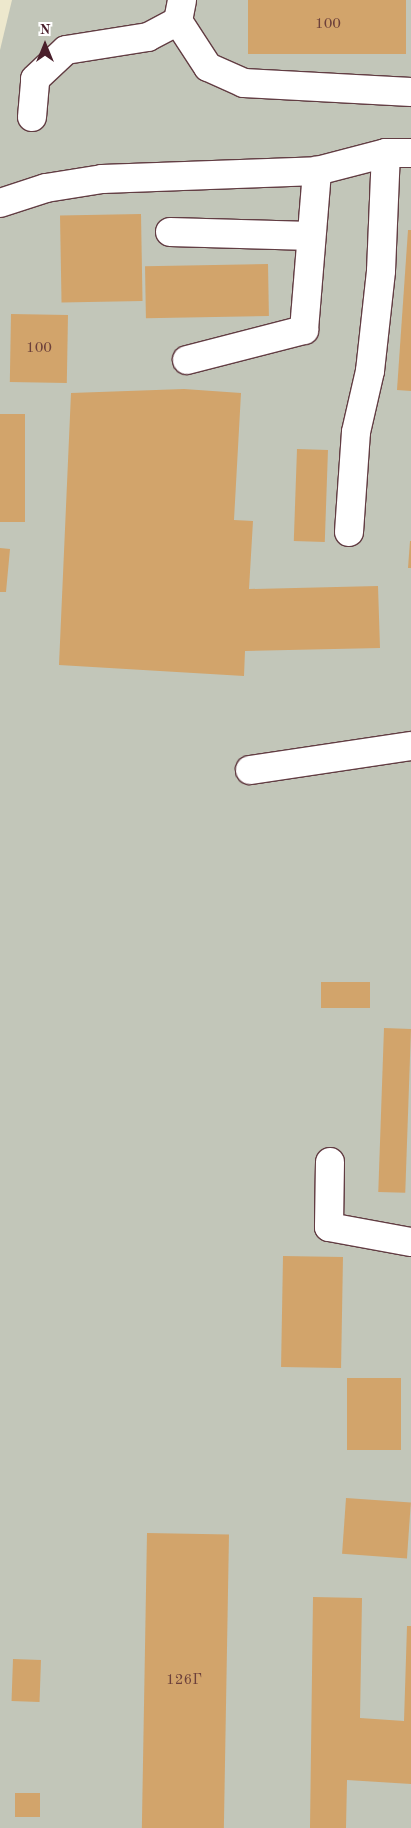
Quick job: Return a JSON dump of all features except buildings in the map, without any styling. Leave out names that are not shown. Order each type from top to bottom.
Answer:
[{"type":"lane","points":[[32,117],[34,79],[66,50],[148,37],[180,10],[208,68],[244,83],[411,92]]},
{"type":"lane","points":[[0,203],[46,188],[102,179],[317,171],[399,153],[381,271],[370,371],[356,432],[349,532]]},
{"type":"lane","points":[[187,360],[304,330],[317,171]]},
{"type":"lane","points":[[170,232],[311,236]]},
{"type":"lane","points":[[250,770],[411,746]]},
{"type":"lane","points":[[330,1162],[330,1227],[411,1242]]},
{"type":"shaded area","points":[[12,0],[411,0],[411,1828],[0,1828],[0,50]]}]
